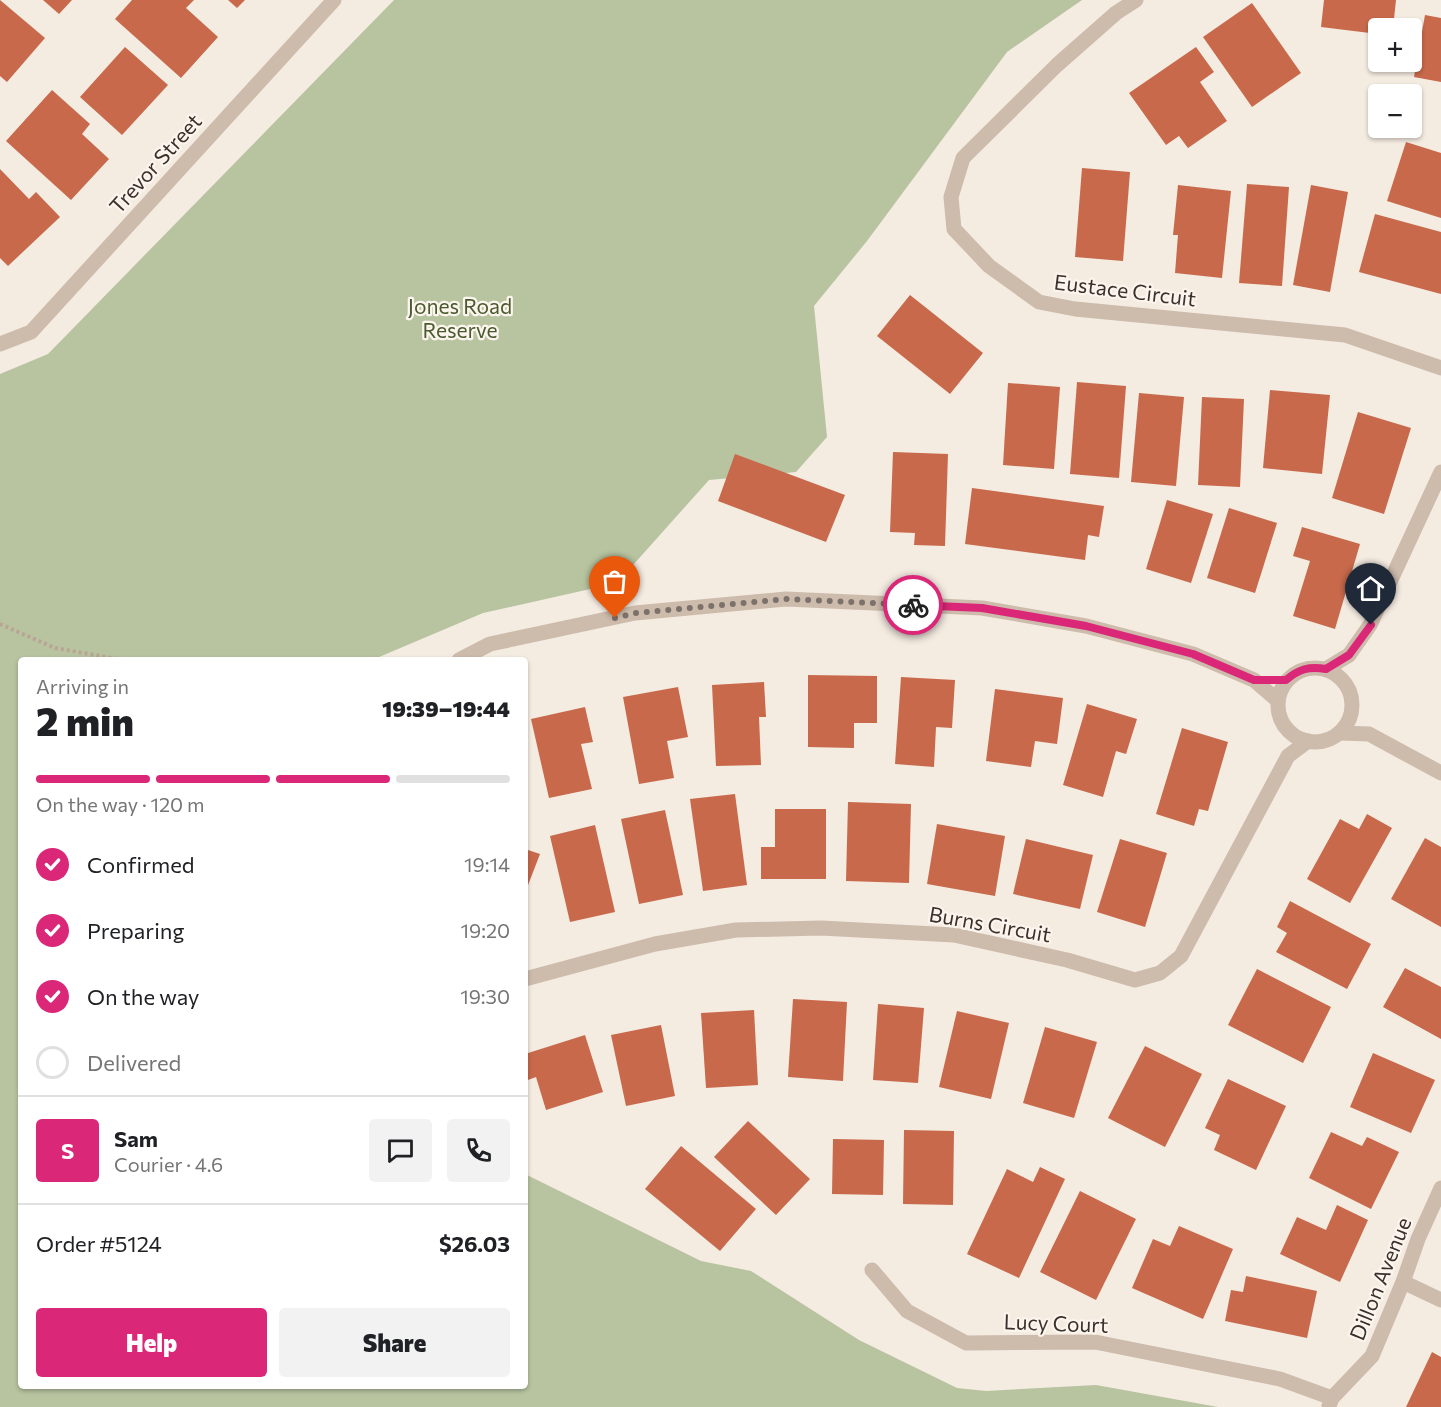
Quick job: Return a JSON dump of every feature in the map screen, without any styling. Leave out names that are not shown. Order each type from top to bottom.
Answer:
[{"type":"street","name":"Trevor Street","points":[[0,344],[31,332],[334,0]]},
{"type":"street","name":"Eustace Circuit","points":[[1136,0],[1116,13],[1057,65],[963,158],[951,197],[954,229],[989,266],[1039,302],[1075,309],[1345,335],[1441,368]]},
{"type":"street","points":[[1326,669],[1349,655],[1371,625],[1441,472]]},
{"type":"street","points":[[465,657],[490,644],[636,613],[786,599],[982,608],[1086,626],[1193,654],[1254,680],[1277,700]]},
{"type":"street","points":[[1344,681],[1349,655]]},
{"type":"street","points":[[1315,667],[1326,669],[1344,681],[1350,692],[1352,703],[1351,714],[1340,733],[1319,742],[1297,738],[1288,731],[1277,712],[1277,700],[1286,680],[1304,668],[1315,667]]},
{"type":"street","points":[[1254,680],[1286,680]]},
{"type":"street","points":[[1351,714],[1369,734],[1441,773]]},
{"type":"street","points":[[1288,731],[1288,756]]},
{"type":"street","points":[[1340,733],[1369,734]]},
{"type":"street","points":[[1288,756],[1308,741]]},
{"type":"street","name":"Burns Circuit","points":[[528,979],[655,944],[736,930],[821,928],[954,935],[1067,960],[1135,980],[1160,973],[1181,956],[1288,756]]},
{"type":"street","name":"Dillon Avenue","points":[[1330,1403],[1372,1356],[1418,1239],[1441,1188]]},
{"type":"street","name":"Lucy Court","points":[[872,1270],[907,1311],[966,1343],[1095,1342],[1280,1379],[1330,1403]]},
{"type":"street","points":[[1403,1282],[1441,1299]]},
{"type":"path","points":[[0,624],[55,648],[106,657]]},
{"type":"green space","name":"Jones Road Reserve","points":[[394,0],[1082,0],[1007,52],[867,241],[814,306],[827,437],[796,472],[709,480],[617,583],[483,613],[379,657],[18,657],[18,1389],[528,1389],[528,1175],[701,1261],[751,1271],[859,1340],[957,1388],[986,1391],[1096,1385],[1218,1407],[0,1407],[0,374],[48,354]]},
{"type":"building","points":[[0,0],[45,38],[7,82],[0,76]]},
{"type":"building","points":[[43,0],[72,0],[59,14]]},
{"type":"building","points":[[132,0],[194,0],[186,8],[218,37],[181,78],[115,19]]},
{"type":"building","points":[[228,0],[245,0],[237,8]]},
{"type":"building","points":[[1324,0],[1396,0],[1394,18],[1368,18],[1368,33],[1321,27]]},
{"type":"building","points":[[1252,3],[1301,73],[1252,107],[1203,37]]},
{"type":"building","points":[[1425,15],[1441,18],[1441,82],[1414,77],[1415,72],[1422,72],[1422,32]]},
{"type":"building","points":[[125,47],[168,85],[122,135],[80,97]]},
{"type":"building","points":[[1196,47],[1214,72],[1200,82],[1227,121],[1188,148],[1179,136],[1166,145],[1129,93]]},
{"type":"building","points":[[52,90],[90,124],[82,134],[109,159],[71,200],[6,141]]},
{"type":"building","points":[[1406,142],[1441,153],[1441,218],[1387,201]]},
{"type":"building","points":[[1082,168],[1130,172],[1123,261],[1075,257]]},
{"type":"building","points":[[0,169],[29,199],[36,192],[60,217],[8,266],[0,258]]},
{"type":"building","points":[[1247,184],[1289,187],[1282,286],[1239,283]]},
{"type":"building","points":[[1178,185],[1231,191],[1222,278],[1175,273],[1178,235],[1173,235]]},
{"type":"building","points":[[1311,185],[1348,192],[1330,292],[1293,285]]},
{"type":"building","points":[[1375,214],[1441,232],[1441,294],[1359,272]]},
{"type":"building","points":[[910,295],[983,353],[950,394],[877,336]]},
{"type":"building","points":[[1077,382],[1126,386],[1119,478],[1070,474]]},
{"type":"building","points":[[1008,383],[1060,387],[1054,469],[1003,465]]},
{"type":"building","points":[[1270,390],[1330,395],[1322,474],[1263,468]]},
{"type":"building","points":[[1139,393],[1184,397],[1176,486],[1131,482]]},
{"type":"building","points":[[1202,397],[1244,399],[1240,487],[1198,485]]},
{"type":"building","points":[[1358,412],[1411,428],[1384,514],[1332,498]]},
{"type":"building","points":[[893,452],[948,454],[945,546],[914,545],[915,533],[890,532]]},
{"type":"building","points":[[735,454],[845,495],[826,542],[718,501]]},
{"type":"building","points":[[972,488],[1104,506],[1099,537],[1088,535],[1085,560],[965,544]]},
{"type":"building","points":[[1167,500],[1213,514],[1191,583],[1146,569]]},
{"type":"building","points":[[1229,508],[1277,523],[1255,593],[1207,578]]},
{"type":"building","points":[[1302,527],[1360,544],[1335,629],[1293,616],[1310,561],[1293,556]]},
{"type":"building","points":[[808,675],[877,676],[877,723],[854,723],[854,748],[808,747]]},
{"type":"building","points":[[901,677],[955,680],[952,728],[936,727],[934,767],[895,764]]},
{"type":"building","points":[[764,682],[766,717],[759,717],[761,765],[716,766],[712,685]]},
{"type":"building","points":[[678,687],[688,737],[667,741],[674,778],[639,784],[623,697]]},
{"type":"building","points":[[995,689],[1063,698],[1057,744],[1035,741],[1031,767],[986,761]]},
{"type":"building","points":[[1087,704],[1137,719],[1126,754],[1116,751],[1103,797],[1063,785]]},
{"type":"building","points":[[585,707],[593,742],[581,744],[592,789],[549,798],[531,719]]},
{"type":"building","points":[[1182,728],[1228,742],[1208,811],[1199,809],[1194,826],[1156,814]]},
{"type":"building","points":[[735,794],[747,885],[703,891],[690,799]]},
{"type":"building","points":[[848,802],[911,804],[909,883],[846,881]]},
{"type":"building","points":[[775,809],[826,809],[826,879],[761,879],[761,847],[775,847]]},
{"type":"building","points":[[665,810],[683,895],[639,904],[621,819]]},
{"type":"building","points":[[1367,814],[1392,828],[1350,903],[1307,879],[1340,819],[1359,829]]},
{"type":"building","points":[[937,824],[1005,836],[995,896],[927,884]]},
{"type":"building","points":[[595,825],[615,912],[570,922],[550,836]]},
{"type":"building","points":[[1425,838],[1441,847],[1441,927],[1391,899]]},
{"type":"building","points":[[1026,839],[1093,855],[1080,909],[1013,894]]},
{"type":"building","points":[[1120,839],[1167,853],[1145,927],[1097,912]]},
{"type":"building","points":[[528,850],[540,854],[528,885]]},
{"type":"building","points":[[1290,901],[1371,944],[1347,989],[1276,952],[1287,933],[1277,927]]},
{"type":"building","points":[[1405,968],[1441,987],[1441,1039],[1383,1007]]},
{"type":"building","points":[[1257,969],[1331,1007],[1303,1063],[1228,1025]]},
{"type":"building","points":[[793,999],[847,1002],[843,1081],[788,1077]]},
{"type":"building","points":[[878,1004],[924,1008],[918,1083],[873,1080]]},
{"type":"building","points":[[754,1010],[758,1085],[706,1088],[701,1013]]},
{"type":"building","points":[[957,1011],[1009,1023],[991,1099],[939,1087]]},
{"type":"building","points":[[661,1025],[675,1096],[626,1106],[611,1035]]},
{"type":"building","points":[[1045,1027],[1097,1042],[1074,1118],[1023,1103]]},
{"type":"building","points":[[585,1035],[603,1092],[546,1110],[536,1077],[528,1080],[528,1053]]},
{"type":"building","points":[[1145,1046],[1202,1074],[1165,1147],[1108,1118]]},
{"type":"building","points":[[1373,1053],[1435,1080],[1411,1133],[1350,1107]]},
{"type":"building","points":[[1228,1079],[1286,1106],[1256,1170],[1214,1150],[1220,1135],[1205,1128]]},
{"type":"building","points":[[748,1121],[810,1179],[776,1215],[714,1157]]},
{"type":"building","points":[[904,1130],[954,1131],[953,1205],[903,1204]]},
{"type":"building","points":[[1331,1132],[1362,1146],[1367,1137],[1399,1152],[1371,1209],[1309,1178]]},
{"type":"building","points":[[833,1139],[884,1140],[883,1195],[832,1194]]},
{"type":"building","points":[[681,1146],[756,1209],[720,1251],[645,1189]]},
{"type":"building","points":[[1040,1167],[1065,1179],[1019,1278],[967,1254],[1007,1169],[1033,1182]]},
{"type":"building","points":[[1080,1191],[1136,1219],[1096,1300],[1040,1272]]},
{"type":"building","points":[[1337,1205],[1368,1220],[1340,1282],[1280,1254],[1297,1217],[1326,1230]]},
{"type":"building","points":[[1179,1226],[1233,1249],[1203,1319],[1132,1288],[1153,1239],[1170,1246]]},
{"type":"building","points":[[1246,1276],[1317,1291],[1307,1338],[1225,1321],[1231,1290],[1243,1292]]},
{"type":"building","points":[[1432,1352],[1441,1357],[1441,1407],[1406,1407]]},
{"type":"way so far","points":[[615,618],[636,613],[786,599],[913,605]]},
{"type":"route","points":[[913,605],[982,608],[1086,626],[1193,654],[1254,680],[1286,680],[1304,668],[1326,669],[1349,655],[1371,625]]}]
